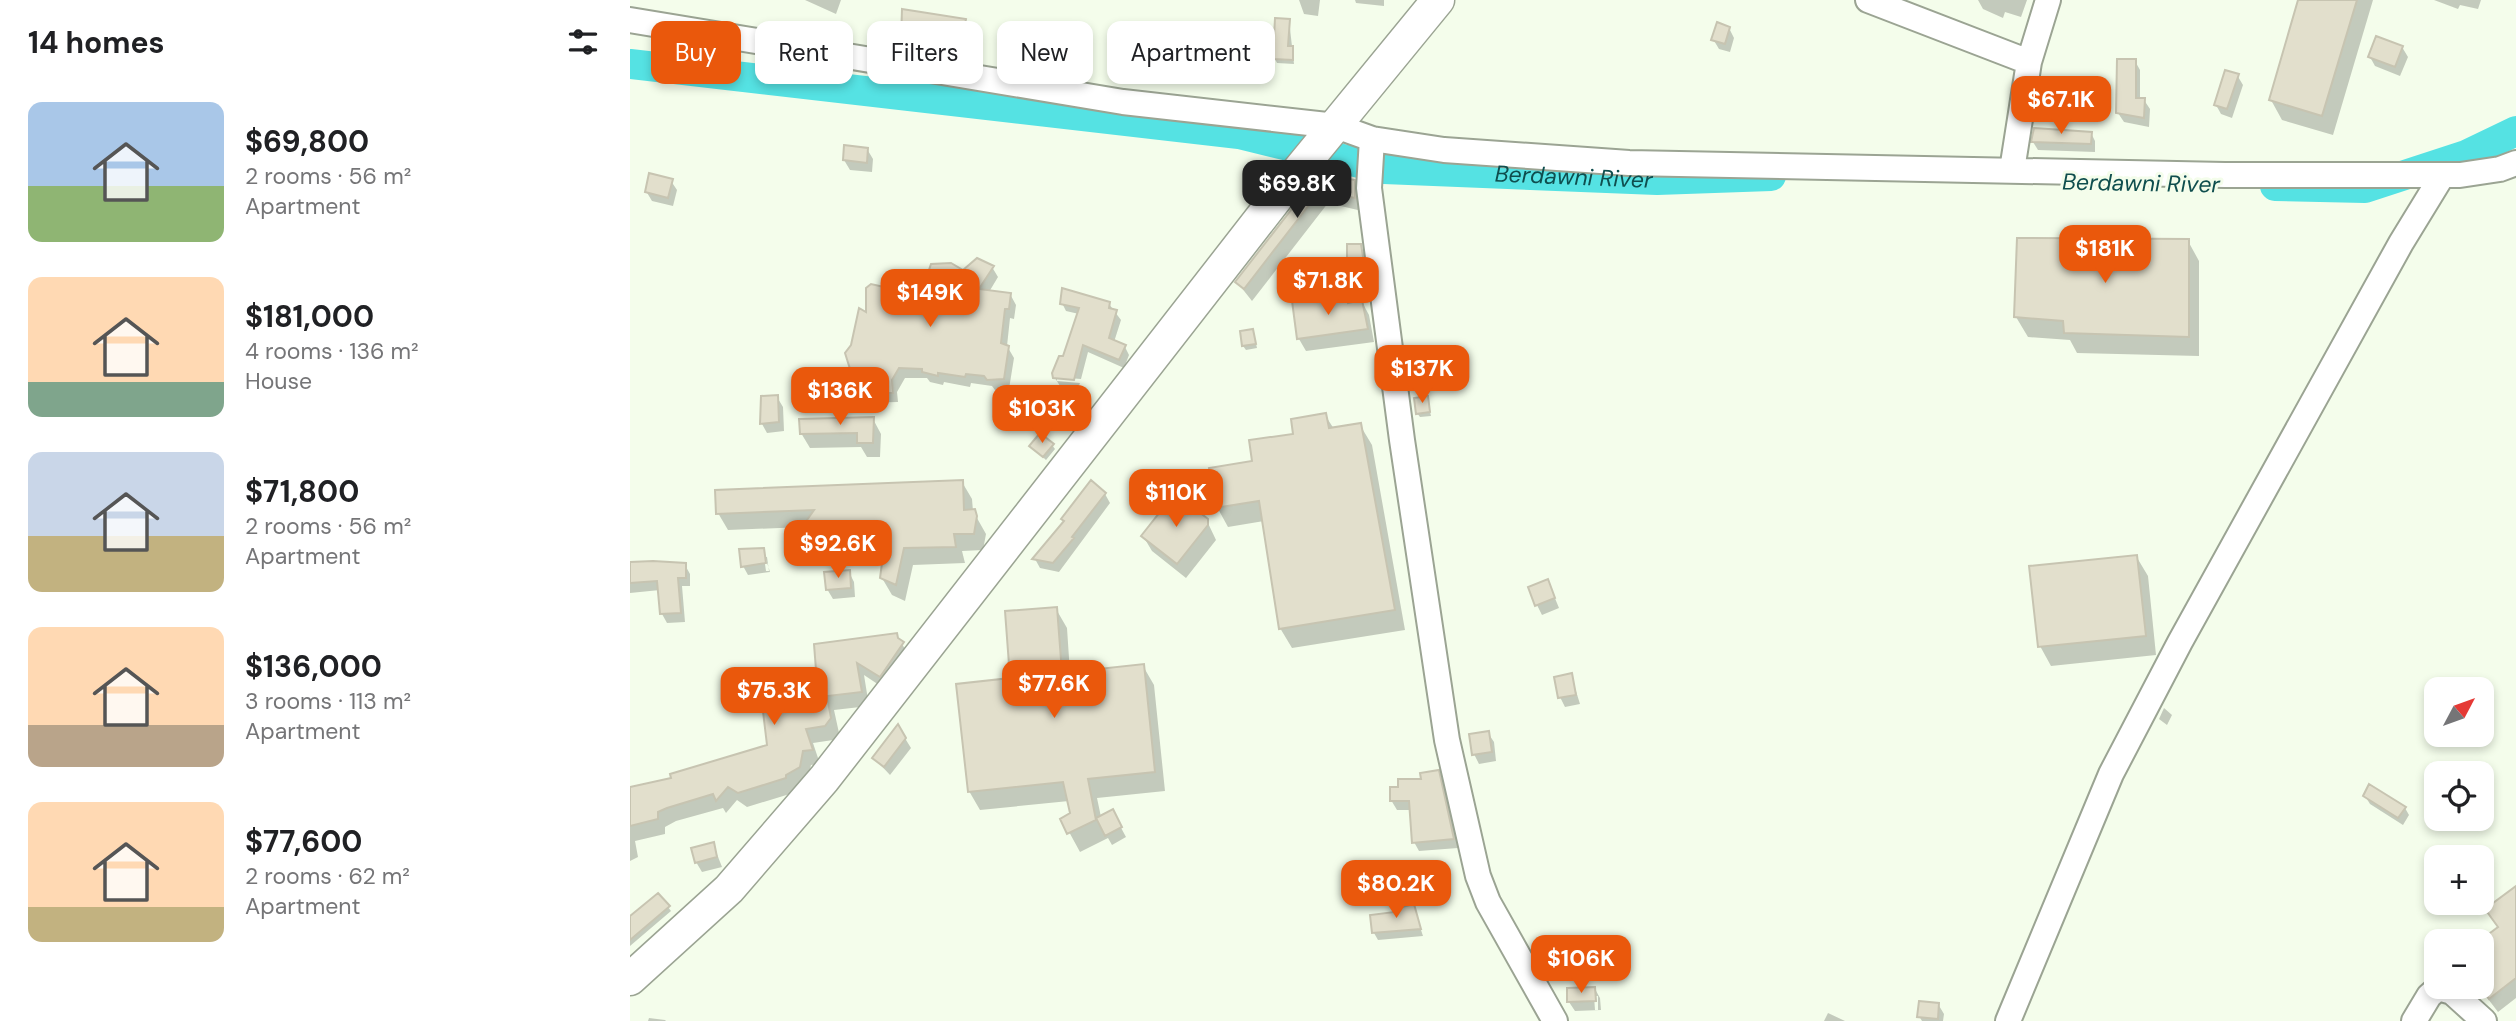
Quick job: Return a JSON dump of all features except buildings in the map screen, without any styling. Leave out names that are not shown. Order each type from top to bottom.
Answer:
[{"type":"main road","points":[[630,979],[729,889],[824,779],[1289,182],[1438,0]]},
{"type":"street","points":[[1868,0],[2029,62]]},
{"type":"street","points":[[2012,170],[2029,62],[2048,0]]},
{"type":"street","points":[[630,20],[1123,102],[1330,132],[1371,149],[1444,150],[1629,163],[2442,176],[2474,174],[2516,163]]},
{"type":"street","points":[[1371,149],[1369,188],[1402,440],[1447,740],[1465,825],[1488,902],[1555,1021]]},
{"type":"street","points":[[2008,1021],[2054,904],[2117,762],[2186,630],[2401,243],[2442,176]]},
{"type":"street","points":[[2414,1021],[2429,996],[2438,988],[2452,992],[2484,1021]]},
{"type":"waterway","name":"Berdawni River","points":[[630,64],[1239,134],[1384,169],[1657,180],[1771,176]]},
{"type":"waterway","name":"Berdawni River","points":[[2275,186],[2365,188],[2466,155],[2516,131]]}]
